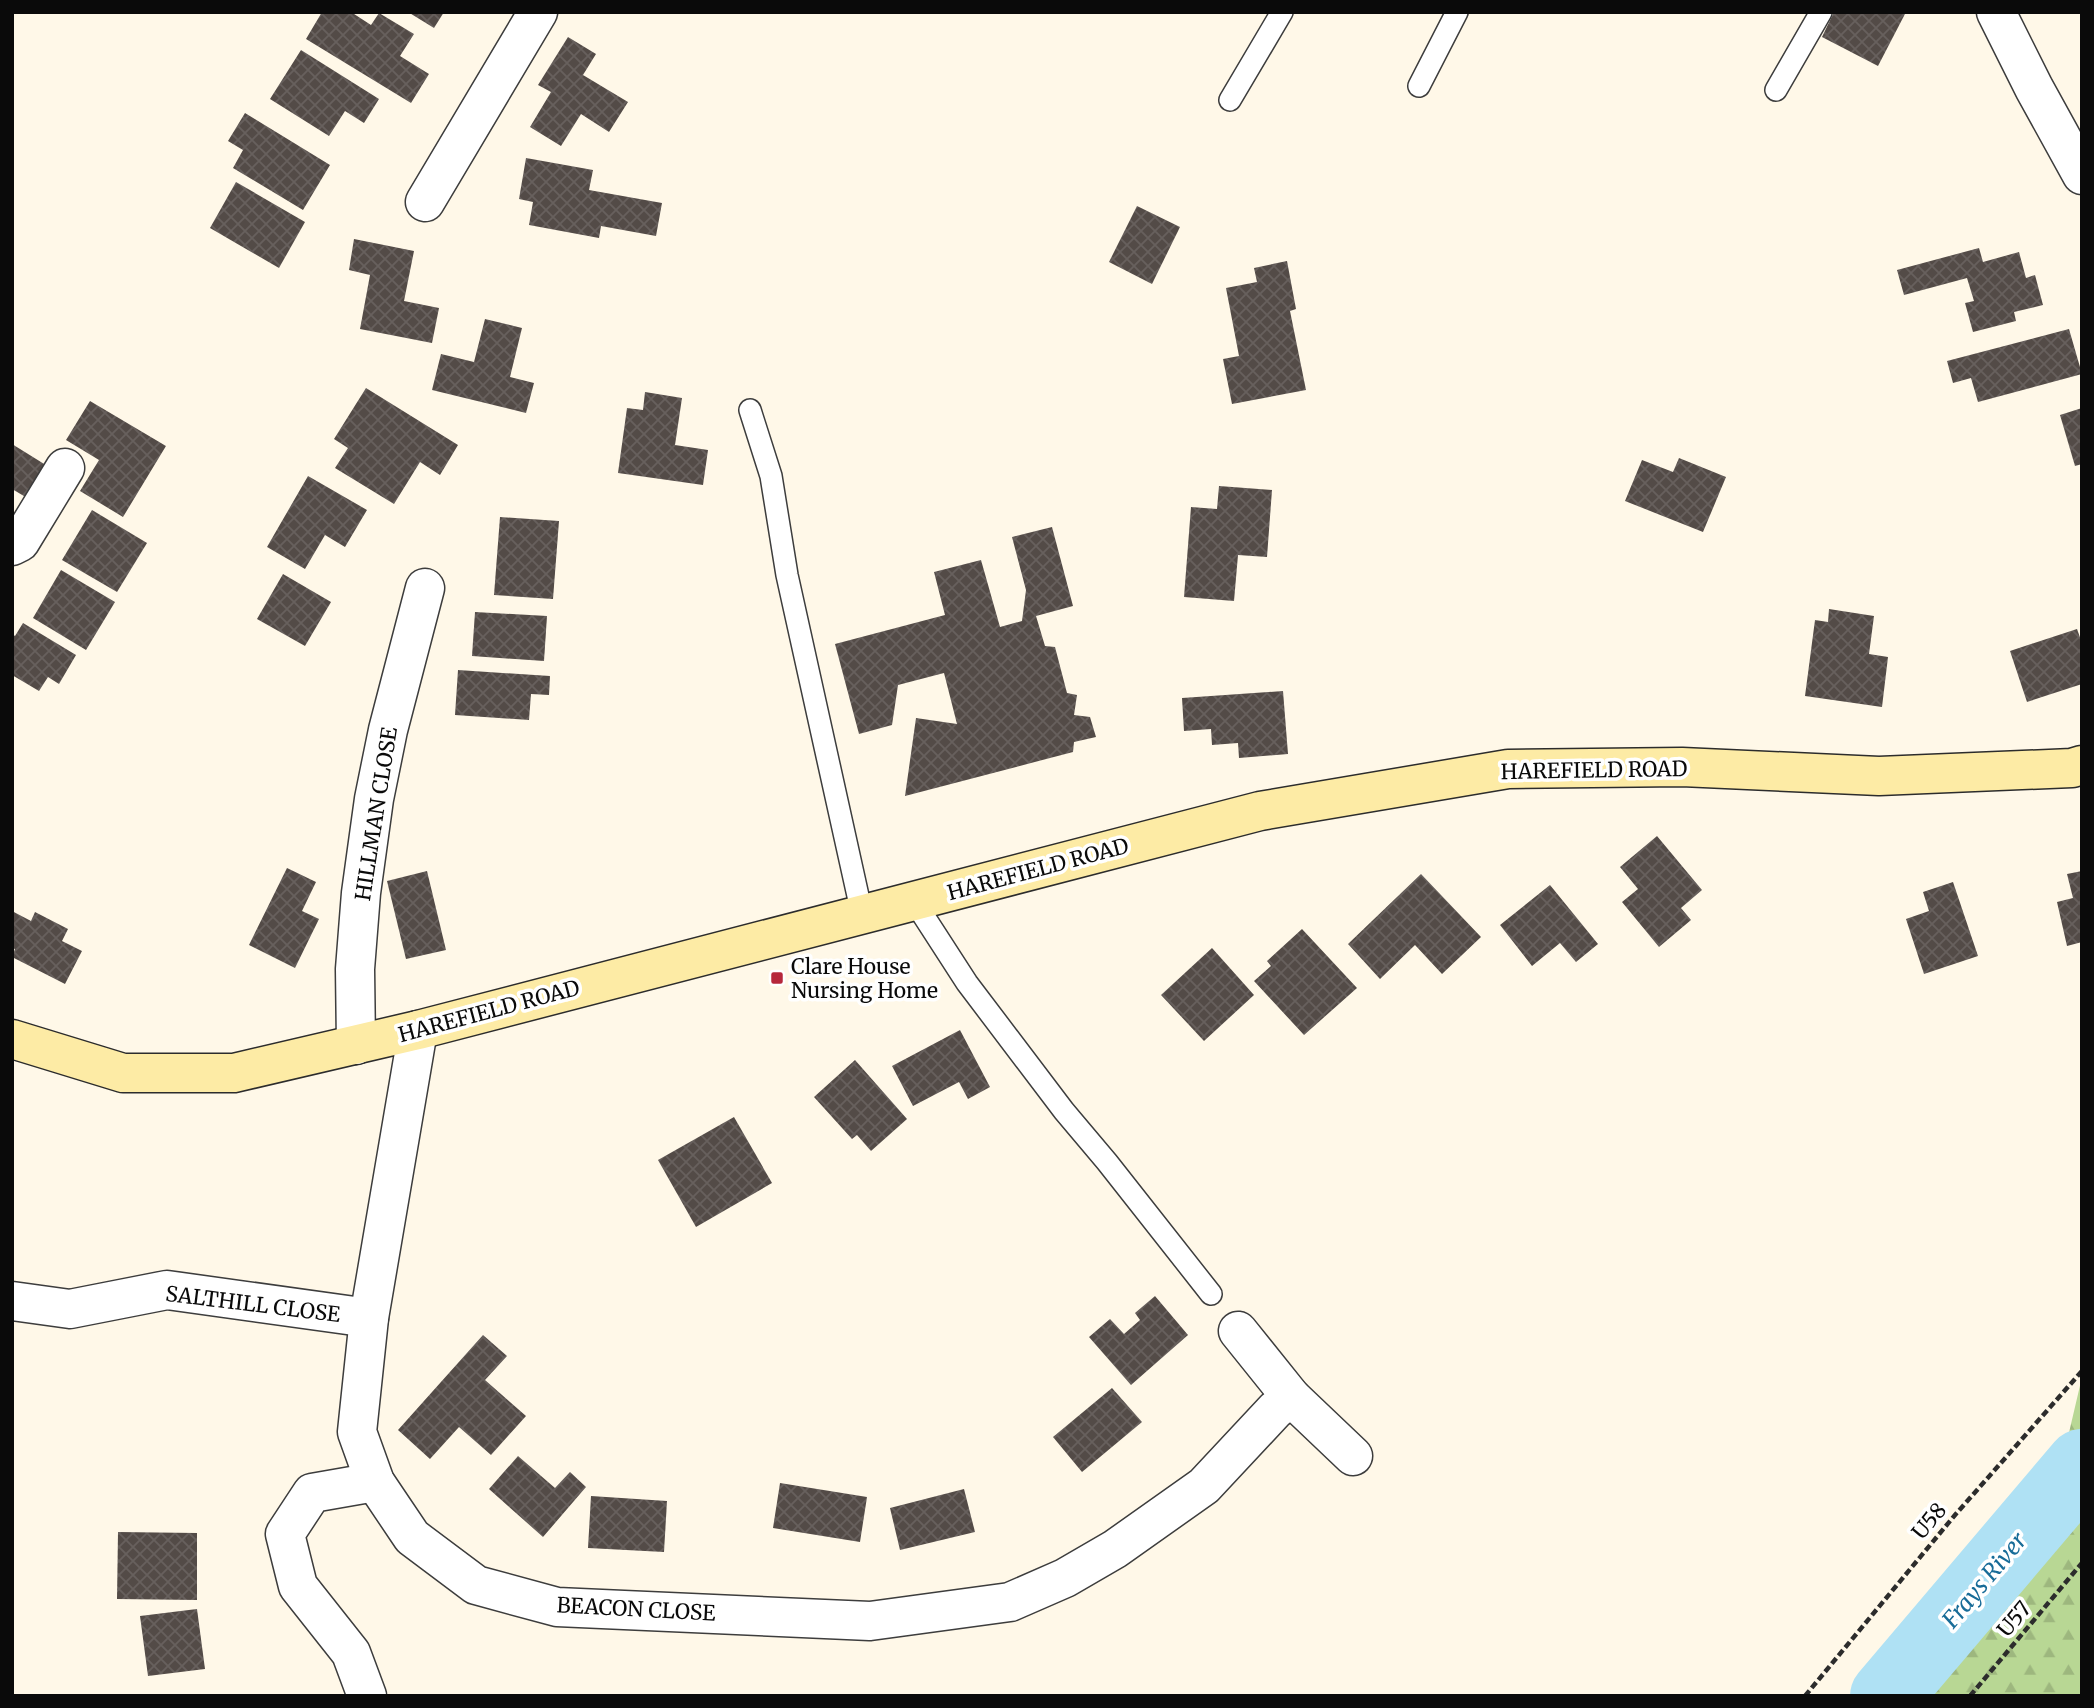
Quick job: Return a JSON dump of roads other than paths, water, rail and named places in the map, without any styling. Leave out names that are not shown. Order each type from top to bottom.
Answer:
[{"type":"main road","name":"HAREFIELD ROAD","points":[[12,1040],[123,1073],[234,1073],[418,1030],[1259,811],[1508,769],[1682,767],[1879,776],[2072,768],[2082,765]]},
{"type":"street","points":[[425,202],[538,12]]},
{"type":"street","points":[[1996,12],[2082,175]]},
{"type":"street","points":[[12,546],[20,542],[65,468]]},
{"type":"street","name":"HILLMAN CLOSE","points":[[356,1045],[356,956],[361,893],[374,799],[388,730],[425,588]]},
{"type":"street","name":"BEACON CLOSE","points":[[418,1030],[369,1318],[358,1432],[375,1482],[412,1537],[476,1585],[557,1606],[870,1621],[1010,1602],[1065,1578],[1115,1549],[1204,1486],[1275,1410],[1291,1397]]},
{"type":"street","name":"SALTHILL CLOSE","points":[[12,1301],[70,1309],[167,1290],[369,1318]]},
{"type":"street","points":[[1238,1331],[1291,1397],[1353,1456]]},
{"type":"street","points":[[366,1696],[351,1653],[298,1586],[285,1534],[312,1493],[375,1482]]},
{"type":"lane","points":[[1230,100],[1282,12]]},
{"type":"lane","points":[[1419,86],[1457,12]]},
{"type":"lane","points":[[1776,90],[1821,12]]},
{"type":"lane","points":[[750,410],[771,476],[787,575],[862,914]]},
{"type":"lane","points":[[914,901],[967,983],[1210,1294]]},
{"type":"waterway","name":"Frays River","points":[[1886,1696],[2082,1465]]},
{"type":"place","name":"Clare House Nursing Home","points":[[777,978]]}]
